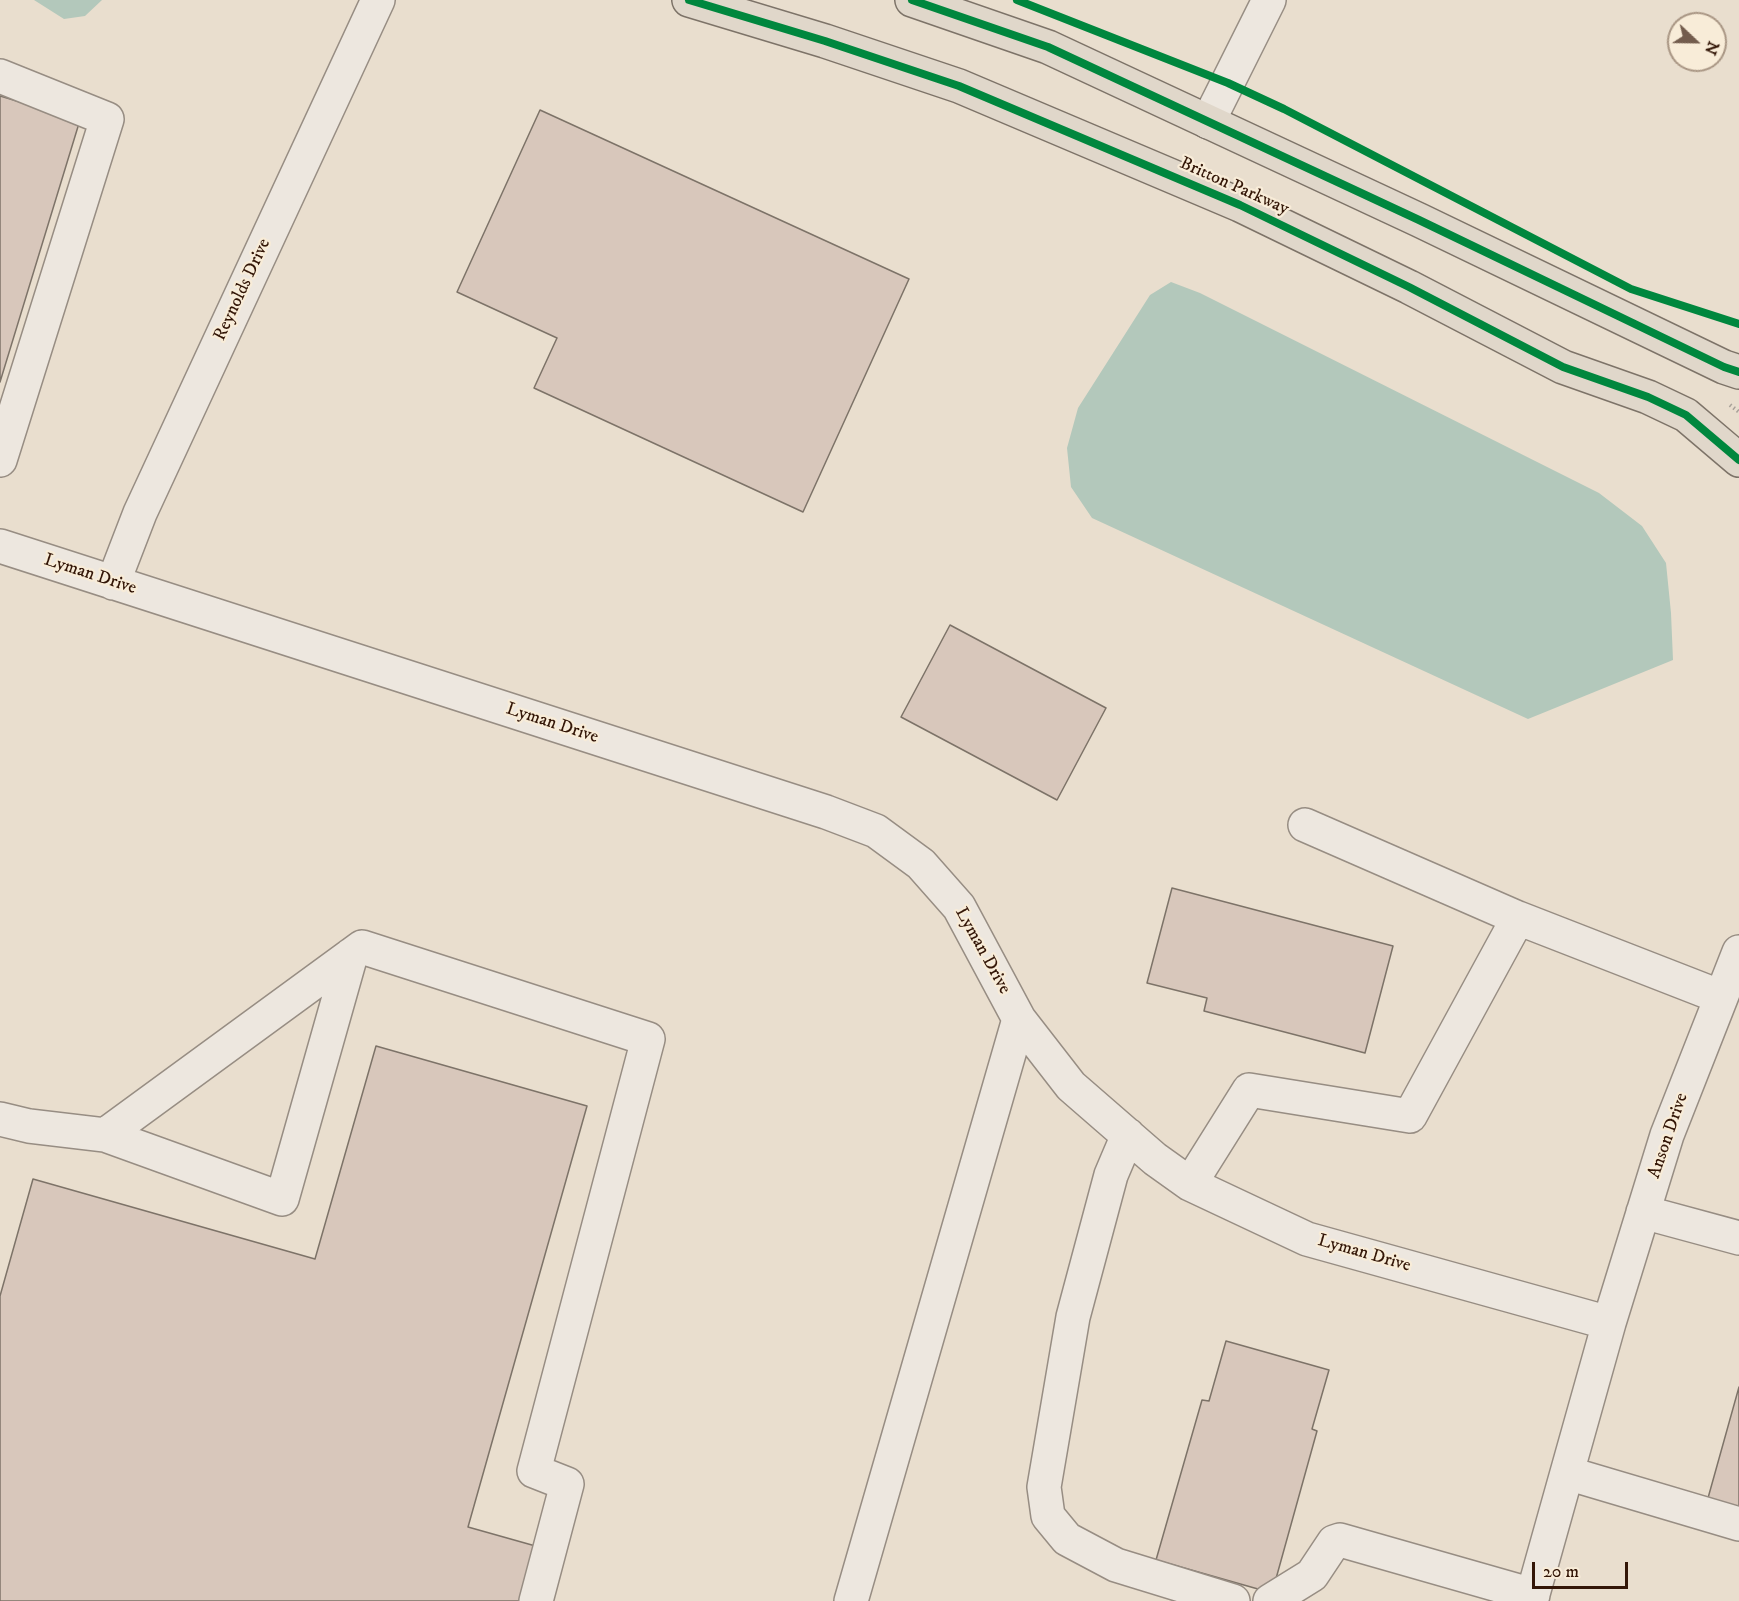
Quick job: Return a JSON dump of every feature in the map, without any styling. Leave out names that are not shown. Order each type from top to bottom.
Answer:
[{"type":"main road","name":"Britton Parkway","points":[[689,0],[825,41],[959,86],[1240,205],[1409,287],[1563,367],[1648,398],[1686,415],[1739,460]]},
{"type":"main road","points":[[912,0],[1048,47],[1724,367],[1739,372]]},
{"type":"street","name":"Reynolds Drive","points":[[113,583],[140,513],[378,0]]},
{"type":"street","points":[[1208,122],[1269,0]]},
{"type":"street","points":[[0,76],[107,119],[0,460]]},
{"type":"street","name":"Lyman Drive","points":[[0,546],[826,812],[876,831],[921,864],[959,907],[1019,1019],[1071,1086],[1155,1159],[1190,1184],[1307,1239],[1609,1323]]},
{"type":"street","points":[[1305,825],[1518,918],[1721,997]]},
{"type":"street","points":[[1190,1184],[1249,1090],[1410,1116],[1518,918]]},
{"type":"street","points":[[105,1135],[362,947],[648,1039],[534,1471],[567,1484],[536,1601]]},
{"type":"street","name":"Anson Drive","points":[[1609,1323],[1667,1135],[1739,952]]},
{"type":"street","points":[[0,1119],[29,1126],[105,1135],[282,1199],[351,955]]},
{"type":"street","points":[[852,1601],[1019,1019]]},
{"type":"street","points":[[1128,1135],[1111,1175],[1073,1317],[1044,1487],[1048,1516],[1067,1539],[1116,1565],[1233,1601]]},
{"type":"street","points":[[1643,1212],[1739,1238]]},
{"type":"street","points":[[1270,1601],[1312,1575],[1334,1542],[1340,1540],[1532,1598],[1609,1323]]},
{"type":"street","points":[[1567,1473],[1739,1524]]},
{"type":"shaded area","points":[[34,0],[102,0],[85,16],[64,19]]},
{"type":"shaded area","points":[[1171,282],[1200,293],[1599,493],[1642,526],[1666,563],[1673,660],[1528,719],[1092,518],[1071,487],[1067,448],[1078,408],[1150,295]]},
{"type":"building","points":[[0,96],[80,120],[0,382]]},
{"type":"building","points":[[540,110],[909,279],[803,512],[534,388],[557,338],[457,292]]},
{"type":"building","points":[[950,625],[1106,708],[1057,800],[901,717]]},
{"type":"building","points":[[1172,888],[1393,946],[1365,1053],[1204,1011],[1207,998],[1147,983]]},
{"type":"building","points":[[376,1046],[587,1106],[468,1527],[539,1547],[524,1601],[0,1601],[0,1296],[33,1179],[315,1259]]},
{"type":"building","points":[[1226,1341],[1329,1370],[1312,1429],[1317,1431],[1272,1593],[1156,1560],[1202,1400],[1209,1401]]},
{"type":"building","points":[[1739,1387],[1739,1507],[1708,1498]]},
{"type":"cycle path","points":[[689,0],[825,41],[959,86],[1240,205],[1409,287],[1563,367],[1648,397],[1686,415],[1739,460]]},
{"type":"cycle path","points":[[912,0],[1048,47],[1419,220],[1724,367],[1739,372]]},
{"type":"cycle path","points":[[1017,0],[1228,83],[1284,109],[1631,289],[1739,324]]}]
